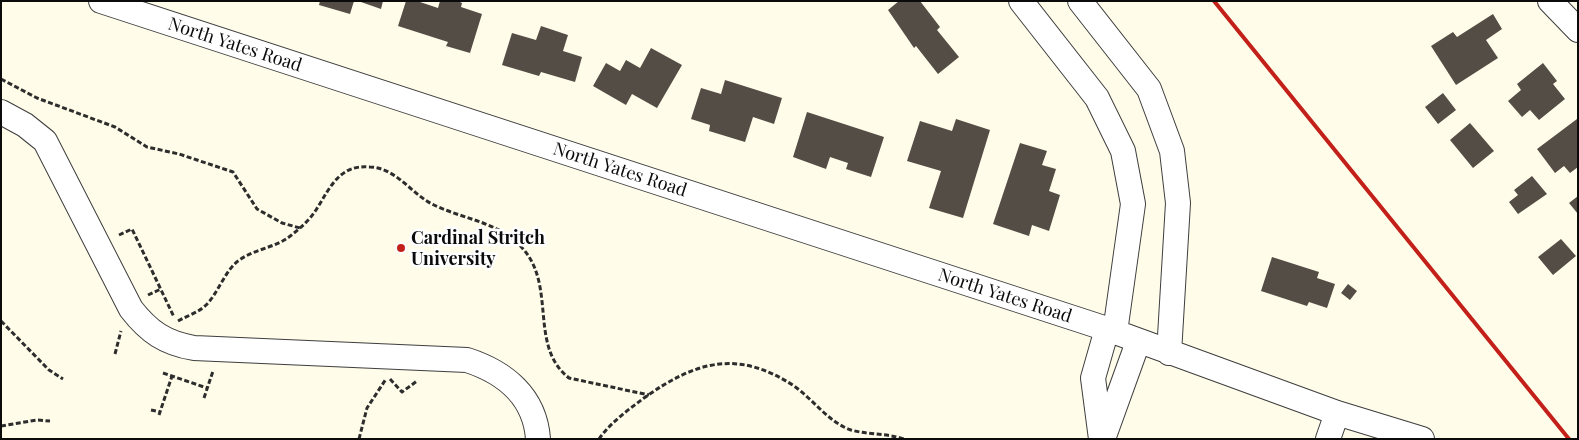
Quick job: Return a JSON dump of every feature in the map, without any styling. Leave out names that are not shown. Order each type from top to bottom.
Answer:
[{"type":"street","name":"North Yates Road","points":[[101,1],[1111,331],[1337,413],[1422,439]]},
{"type":"street","points":[[1021,1],[1097,98],[1124,152],[1132,204],[1111,331],[1093,378],[1102,439]]},
{"type":"street","points":[[1080,1],[1149,89],[1172,151],[1178,203],[1169,353]]},
{"type":"street","points":[[1550,1],[1578,30]]},
{"type":"street","points":[[1,112],[25,125],[45,141],[131,309],[141,322],[162,339],[189,347],[466,360],[503,376],[519,390],[531,409],[538,439]]},
{"type":"street","points":[[1102,439],[1138,342]]},
{"type":"street","points":[[1328,439],[1337,413]]},
{"type":"path","points":[[1,79],[37,98],[115,127],[147,147],[179,154],[233,172],[257,208],[266,216],[282,224],[300,228]]},
{"type":"path","points":[[176,322],[206,305],[238,261],[254,251],[283,241],[300,228],[315,212],[329,187],[340,174],[356,167],[372,167],[384,170],[396,177],[429,203],[495,227],[510,236],[525,250],[536,268],[541,285],[546,339],[553,363],[568,378],[649,395]]},
{"type":"path","points":[[98,245],[132,229],[189,347]]},
{"type":"path","points":[[1,321],[49,370],[63,379]]},
{"type":"path","points":[[204,398],[216,363]]},
{"type":"path","points":[[599,439],[630,409],[668,382],[694,369],[720,364],[758,367],[796,388],[828,417],[852,430],[889,434],[904,439]]},
{"type":"path","points":[[384,372],[402,392],[424,378]]},
{"type":"path","points":[[163,373],[208,388]]},
{"type":"path","points":[[151,410],[160,414],[172,376]]},
{"type":"path","points":[[358,439],[366,408],[388,376]]},
{"type":"path","points":[[1,426],[37,420],[50,421]]},
{"type":"building","points":[[320,1],[354,1],[350,14],[319,5]]},
{"type":"building","points":[[358,1],[383,1],[381,9]]},
{"type":"building","points":[[406,1],[417,1],[438,8],[440,1],[458,1],[462,3],[461,7],[482,14],[470,53],[446,46],[448,42],[398,26]]},
{"type":"building","points":[[899,1],[920,1],[940,27],[937,30],[959,57],[938,74],[916,46],[914,48],[888,10]]},
{"type":"building","points":[[1493,14],[1502,29],[1486,40],[1498,58],[1456,85],[1431,46],[1453,32],[1457,37]]},
{"type":"building","points":[[541,26],[568,35],[563,51],[582,57],[575,82],[541,72],[539,76],[502,65],[512,33],[536,40]]},
{"type":"building","points":[[651,48],[682,65],[657,108],[632,94],[626,105],[593,86],[606,63],[620,71],[626,60],[640,68]]},
{"type":"building","points":[[1543,63],[1557,81],[1553,84],[1565,99],[1539,120],[1530,110],[1522,117],[1508,101],[1521,90],[1517,84]]},
{"type":"building","points":[[725,80],[782,98],[774,124],[753,117],[745,142],[709,131],[710,125],[691,119],[701,88],[721,94]]},
{"type":"building","points":[[1443,93],[1456,110],[1438,124],[1425,107]]},
{"type":"building","points":[[807,112],[884,137],[871,177],[846,169],[848,163],[830,157],[826,169],[793,157]]},
{"type":"building","points":[[956,119],[990,130],[963,218],[929,208],[941,171],[907,161],[920,121],[952,131]]},
{"type":"building","points":[[1577,119],[1578,167],[1570,173],[1564,166],[1555,173],[1537,149]]},
{"type":"building","points":[[1470,123],[1494,151],[1473,168],[1450,140]]},
{"type":"building","points":[[1020,143],[1047,151],[1042,165],[1056,169],[1049,191],[1060,195],[1049,231],[1032,225],[1029,236],[993,224]]},
{"type":"building","points":[[1532,176],[1547,194],[1518,214],[1509,202],[1518,195],[1514,190]]},
{"type":"building","points":[[1578,196],[1578,214],[1569,203]]},
{"type":"building","points":[[1561,239],[1576,256],[1553,275],[1538,257]]},
{"type":"building","points":[[1272,257],[1319,272],[1317,278],[1335,284],[1327,308],[1309,302],[1307,306],[1261,291]]},
{"type":"building","points":[[1348,284],[1357,291],[1350,300],[1341,293]]},
{"type":"railway","points":[[1214,1],[1569,439]]},
{"type":"place","name":"Cardinal Stritch University","points":[[401,248]]}]
